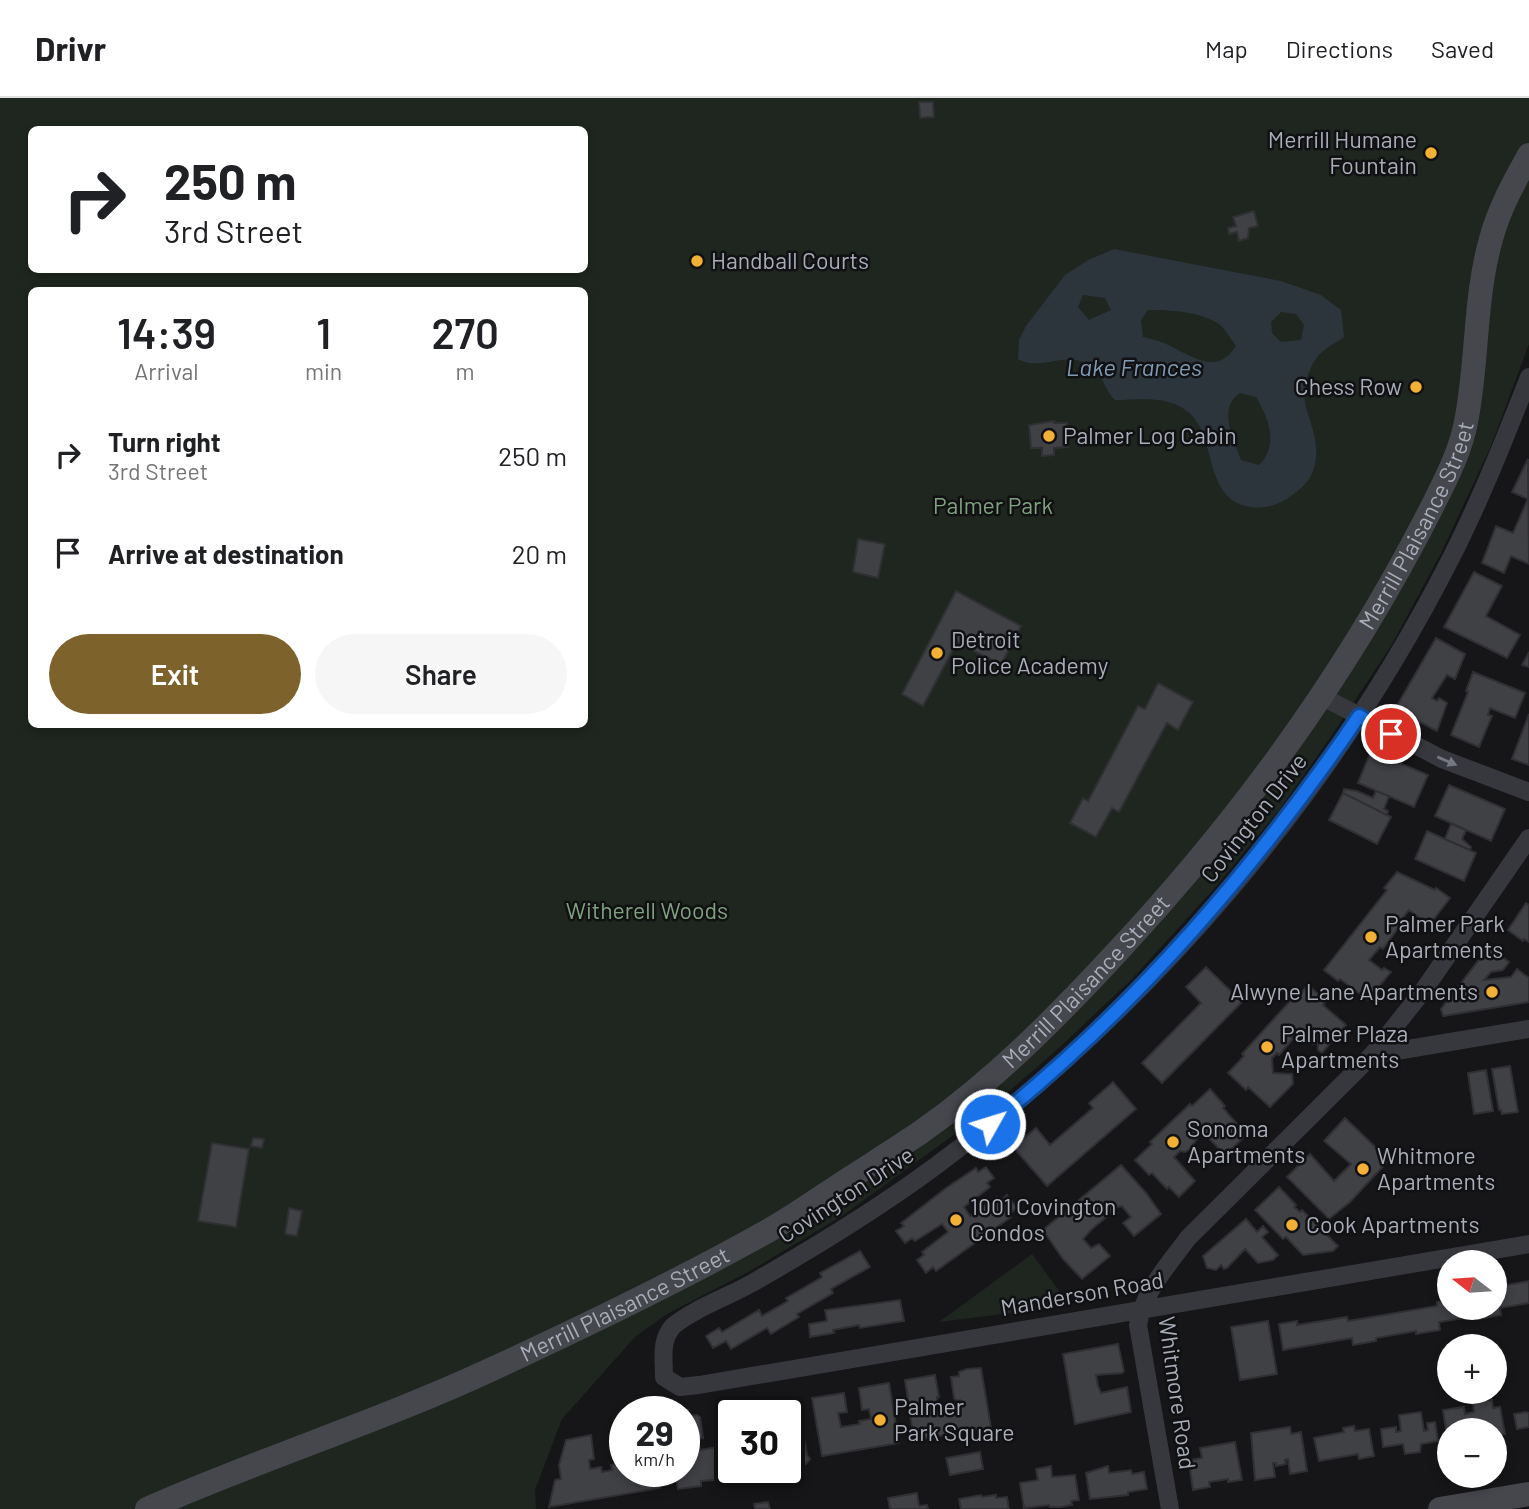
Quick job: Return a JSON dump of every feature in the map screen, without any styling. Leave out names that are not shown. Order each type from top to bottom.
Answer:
[{"type":"street","name":"Merrill Plaisance Street","points":[[147,1509],[241,1469],[388,1415],[489,1371],[768,1231],[922,1131],[969,1095],[1051,1023],[1159,907],[1236,815],[1321,696],[1372,616],[1435,502],[1452,465],[1467,418],[1481,287],[1490,239],[1529,156]]},
{"type":"street","name":"Covington Drive","points":[[664,1359],[664,1340],[668,1331],[679,1321],[815,1247],[934,1167],[1009,1109],[1088,1038],[1191,935],[1294,809],[1359,716],[1429,600],[1452,556],[1483,492],[1529,377]]},
{"type":"street","points":[[1321,696],[1442,759],[1529,792]]},
{"type":"street","name":"Whitmore Road","points":[[1170,1509],[1138,1325],[1140,1309],[1188,1238],[1372,1055],[1423,991],[1529,838]]},
{"type":"street","points":[[1372,1055],[1529,1029]]},
{"type":"street","name":"Manderson Road","points":[[664,1359],[664,1377],[680,1387],[699,1385],[1529,1244]]},
{"type":"street","points":[[1440,1509],[1529,1494]]},
{"type":"green space","name":"Palmer Park","points":[[0,98],[1529,98],[1529,344],[1491,446],[1441,553],[1391,646],[1280,809],[1213,890],[1131,980],[1059,1048],[984,1113],[842,1216],[750,1271],[667,1314],[635,1337],[562,1419],[535,1490],[536,1509],[0,1509]]},
{"type":"green space","points":[[1032,1254],[1068,1303],[1064,1306],[939,1322]]},
{"type":"water","name":"Lake Frances","points":[[1114,249],[1281,281],[1321,295],[1341,310],[1344,337],[1318,356],[1306,382],[1305,404],[1315,439],[1316,460],[1313,472],[1302,487],[1286,499],[1267,507],[1251,507],[1235,502],[1217,480],[1197,421],[1187,411],[1161,400],[1115,400],[1097,372],[1084,362],[1065,360],[1027,363],[1018,359],[1019,340],[1026,326],[1065,275],[1088,260]],"holes":[[[1083,295],[1105,298],[1111,310],[1089,320],[1078,307]],[[1148,310],[1194,314],[1219,324],[1236,346],[1220,361],[1202,361],[1162,342],[1143,337],[1141,320]],[[1281,312],[1296,314],[1304,325],[1301,340],[1281,342],[1272,333],[1271,322]],[[1240,393],[1256,397],[1265,414],[1270,432],[1269,449],[1259,465],[1241,460],[1229,424],[1229,407]]]},
{"type":"building","points":[[919,102],[933,102],[934,117],[920,118]]},
{"type":"building","points":[[1254,211],[1258,226],[1249,228],[1248,238],[1239,241],[1237,232],[1229,234],[1228,228],[1236,226],[1233,217]]},
{"type":"building","name":"Palmer Log Cabin","points":[[1054,421],[1067,423],[1068,447],[1054,448],[1054,455],[1042,456],[1042,448],[1031,448],[1029,425]]},
{"type":"building","points":[[1528,459],[1529,564],[1511,556],[1504,573],[1482,563],[1496,526],[1513,533],[1528,499],[1512,492]]},
{"type":"building","points":[[858,539],[885,544],[878,578],[853,572]]},
{"type":"building","points":[[1474,572],[1502,586],[1486,616],[1520,635],[1507,658],[1444,627]]},
{"type":"building","name":"Detroit Police Academy","points":[[956,591],[1021,626],[1001,665],[957,642],[923,706],[902,694]]},
{"type":"building","points":[[1436,638],[1465,654],[1455,679],[1447,675],[1432,698],[1437,701],[1439,698],[1447,703],[1437,731],[1395,709]]},
{"type":"building","points":[[1529,652],[1529,667],[1522,665]]},
{"type":"building","points":[[1473,672],[1525,693],[1515,718],[1490,708],[1488,715],[1492,716],[1479,747],[1451,735]]},
{"type":"building","points":[[1158,683],[1193,702],[1178,730],[1167,723],[1119,812],[1112,808],[1096,837],[1070,823],[1083,798],[1088,801],[1138,706],[1145,709]]},
{"type":"building","points":[[1529,714],[1529,765],[1512,759]]},
{"type":"building","points":[[1371,751],[1428,775],[1414,807],[1358,783]]},
{"type":"building","points":[[1449,785],[1505,809],[1491,841],[1435,816]]},
{"type":"building","points":[[1344,789],[1373,798],[1376,791],[1389,796],[1384,809],[1388,811],[1387,815],[1343,793]]},
{"type":"building","points":[[1343,793],[1391,817],[1377,844],[1329,820]]},
{"type":"building","points":[[1451,824],[1466,830],[1462,839],[1471,847],[1470,850],[1445,839]]},
{"type":"building","points":[[1427,831],[1476,853],[1464,881],[1415,859]]},
{"type":"building","name":"Palmer Park Apartments","points":[[1397,872],[1435,890],[1436,888],[1450,898],[1427,928],[1420,922],[1422,920],[1409,910],[1383,949],[1380,947],[1369,960],[1382,970],[1384,968],[1391,972],[1368,1000],[1324,970],[1387,890],[1384,888]]},
{"type":"building","points":[[1526,903],[1529,905],[1529,942],[1524,939],[1523,941],[1508,930]]},
{"type":"building","name":"Alwyne Lane Apartments","points":[[1489,947],[1509,962],[1503,970],[1491,972],[1484,980],[1511,977],[1517,969],[1529,978],[1529,1002],[1443,1016],[1441,1009]]},
{"type":"building","points":[[1206,967],[1242,1002],[1162,1083],[1142,1063],[1201,1003],[1186,987]]},
{"type":"building","name":"Palmer Plaza Apartments","points":[[1308,985],[1326,1001],[1323,1005],[1346,1025],[1322,1053],[1318,1050],[1318,1043],[1313,1044],[1313,1030],[1297,1031],[1291,1037],[1293,1039],[1279,1055],[1277,1053],[1272,1058],[1273,1073],[1292,1074],[1293,1084],[1270,1107],[1228,1073],[1291,1000],[1293,1002]]},
{"type":"building","points":[[1510,1066],[1518,1112],[1502,1114],[1492,1069]]},
{"type":"building","points":[[1486,1070],[1493,1111],[1474,1114],[1468,1073]]},
{"type":"building","points":[[1113,1082],[1136,1109],[1047,1186],[1013,1147],[1036,1128],[1050,1145],[1093,1108],[1089,1103]]},
{"type":"building","name":"Sonoma Apartments","points":[[1210,1089],[1225,1106],[1223,1108],[1238,1125],[1235,1128],[1244,1137],[1225,1155],[1202,1131],[1190,1149],[1180,1151],[1174,1157],[1195,1181],[1179,1197],[1152,1173],[1149,1175],[1135,1160],[1190,1104],[1192,1106]]},
{"type":"building","name":"Whitmore Apartments","points":[[1345,1118],[1389,1160],[1350,1202],[1329,1219],[1287,1177],[1310,1154],[1334,1181],[1351,1164],[1324,1141]]},
{"type":"building","points":[[253,1138],[264,1139],[262,1148],[251,1146]]},
{"type":"building","points":[[212,1143],[249,1149],[236,1227],[198,1221]]},
{"type":"building","points":[[1121,1165],[1161,1214],[1134,1236],[1123,1223],[1131,1217],[1122,1206],[1118,1207],[1083,1239],[1091,1248],[1099,1244],[1110,1256],[1082,1279],[1063,1259],[1043,1230]]},
{"type":"building","name":"1001 Covington Condos","points":[[986,1167],[994,1178],[987,1183],[990,1187],[964,1207],[970,1216],[997,1197],[1000,1201],[1007,1195],[1017,1208],[1009,1214],[1011,1217],[936,1271],[933,1267],[926,1273],[917,1260],[924,1255],[922,1252],[948,1232],[942,1224],[915,1241],[912,1238],[905,1243],[896,1231],[904,1226],[901,1223],[946,1188],[976,1168],[978,1172]]},
{"type":"building","name":"Cook Apartments","points":[[1279,1187],[1296,1205],[1294,1207],[1300,1212],[1302,1210],[1338,1246],[1333,1251],[1303,1255],[1255,1210]]},
{"type":"building","points":[[289,1208],[302,1211],[297,1236],[285,1234]]},
{"type":"building","points":[[1246,1219],[1257,1232],[1263,1226],[1268,1232],[1262,1237],[1278,1255],[1273,1260],[1258,1263],[1245,1249],[1227,1268],[1224,1269],[1221,1265],[1216,1270],[1207,1268],[1203,1256]]},
{"type":"building","points":[[860,1251],[870,1267],[831,1289],[833,1293],[797,1314],[799,1317],[771,1334],[767,1328],[731,1349],[726,1341],[713,1348],[706,1336],[719,1328],[722,1332],[759,1310],[762,1316],[822,1277],[820,1273]]},
{"type":"building","points":[[1529,1281],[1529,1303],[1507,1307],[1507,1285]]},
{"type":"building","points":[[900,1300],[904,1321],[860,1328],[859,1325],[810,1337],[809,1324],[827,1321],[825,1310]]},
{"type":"building","points":[[1437,1306],[1437,1320],[1452,1320],[1439,1322],[1440,1330],[1416,1334],[1416,1331],[1353,1345],[1352,1338],[1283,1350],[1279,1324],[1297,1321],[1297,1325],[1347,1317],[1348,1321]]},
{"type":"building","points":[[1268,1321],[1277,1374],[1240,1380],[1231,1327]]},
{"type":"building","points":[[1118,1344],[1124,1371],[1096,1375],[1098,1386],[1101,1393],[1127,1387],[1131,1412],[1075,1424],[1063,1354]]},
{"type":"building","points":[[981,1368],[991,1428],[914,1440],[905,1380],[935,1375],[939,1397],[934,1402],[932,1412],[963,1407],[960,1400],[954,1398],[951,1377],[959,1376],[959,1372],[967,1369]]},
{"type":"building","name":"Palmer Park Square","points":[[889,1383],[899,1443],[822,1456],[812,1398],[844,1393],[847,1412],[838,1413],[841,1427],[860,1424],[859,1421],[871,1419],[869,1409],[862,1410],[859,1388]]},
{"type":"building","points":[[1473,1404],[1492,1404],[1493,1408],[1500,1407],[1502,1418],[1444,1418],[1443,1410],[1464,1407],[1465,1414],[1474,1412]]},
{"type":"building","points":[[1421,1412],[1424,1431],[1428,1430],[1427,1423],[1435,1422],[1437,1441],[1421,1444],[1420,1452],[1405,1454],[1403,1444],[1383,1447],[1381,1429],[1396,1427],[1396,1432],[1401,1431],[1399,1415]]},
{"type":"building","points":[[1529,1413],[1529,1427],[1517,1429],[1514,1414]]},
{"type":"building","points":[[700,1417],[703,1438],[700,1439]]},
{"type":"building","points":[[1354,1426],[1355,1431],[1369,1429],[1374,1456],[1359,1459],[1358,1454],[1319,1461],[1314,1438],[1344,1432],[1343,1428]]},
{"type":"building","points":[[1290,1427],[1291,1434],[1301,1432],[1307,1471],[1290,1474],[1288,1459],[1285,1460],[1286,1464],[1276,1466],[1276,1463],[1273,1463],[1275,1477],[1255,1480],[1251,1433]]},
{"type":"building","points":[[591,1435],[594,1459],[589,1460],[590,1469],[601,1467],[602,1472],[609,1471],[609,1487],[660,1488],[549,1507],[555,1480],[561,1479],[559,1465],[566,1440]]},
{"type":"building","points":[[1235,1442],[1242,1480],[1209,1482],[1210,1487],[1193,1490],[1191,1460],[1202,1458],[1200,1448]]},
{"type":"building","points":[[805,1444],[810,1459],[805,1464]]},
{"type":"building","points":[[714,1448],[714,1480],[701,1481],[701,1486],[700,1450]]},
{"type":"building","points":[[980,1452],[983,1469],[950,1475],[946,1458]]},
{"type":"building","points":[[1051,1466],[1052,1477],[1075,1475],[1079,1500],[1071,1501],[1072,1505],[1061,1507],[1049,1505],[1024,1508],[1020,1483],[1038,1480],[1036,1469]]},
{"type":"building","points":[[1108,1466],[1109,1473],[1131,1470],[1132,1474],[1144,1472],[1147,1489],[1128,1492],[1128,1495],[1090,1499],[1086,1473]]},
{"type":"building","points":[[917,1493],[919,1506],[927,1505],[928,1509],[890,1509],[888,1498]]},
{"type":"building","points":[[981,1495],[1007,1497],[1009,1509],[961,1509],[959,1499]]},
{"type":"building","points":[[768,1502],[770,1509],[755,1509],[754,1504]]},
{"type":"place","name":"Merrill Humane Fountain","points":[[1431,153]]},
{"type":"place","name":"Handball Courts","points":[[697,261]]},
{"type":"place","name":"Chess Row","points":[[1416,387]]},
{"type":"place","name":"Palmer Log Cabin","points":[[1049,436]]},
{"type":"place","name":"Detroit Police Academy","points":[[937,653]]},
{"type":"place","name":"Palmer Park Apartments","points":[[1371,937]]},
{"type":"place","name":"Alwyne Lane Apartments","points":[[1492,992]]},
{"type":"place","name":"Palmer Plaza Apartments","points":[[1267,1047]]},
{"type":"place","name":"Sonoma Apartments","points":[[1173,1142]]},
{"type":"place","name":"Whitmore Apartments","points":[[1363,1169]]},
{"type":"place","name":"1001 Covington Condos","points":[[956,1220]]},
{"type":"place","name":"Cook Apartments","points":[[1292,1225]]},
{"type":"place","name":"Palmer Park Square","points":[[880,1420]]},
{"type":"route","points":[[990,1124],[1129,1000],[1191,935],[1294,809],[1359,716],[1391,734]]},
{"type":"park label","name":"Witherell Woods","points":[[647,911]]}]
